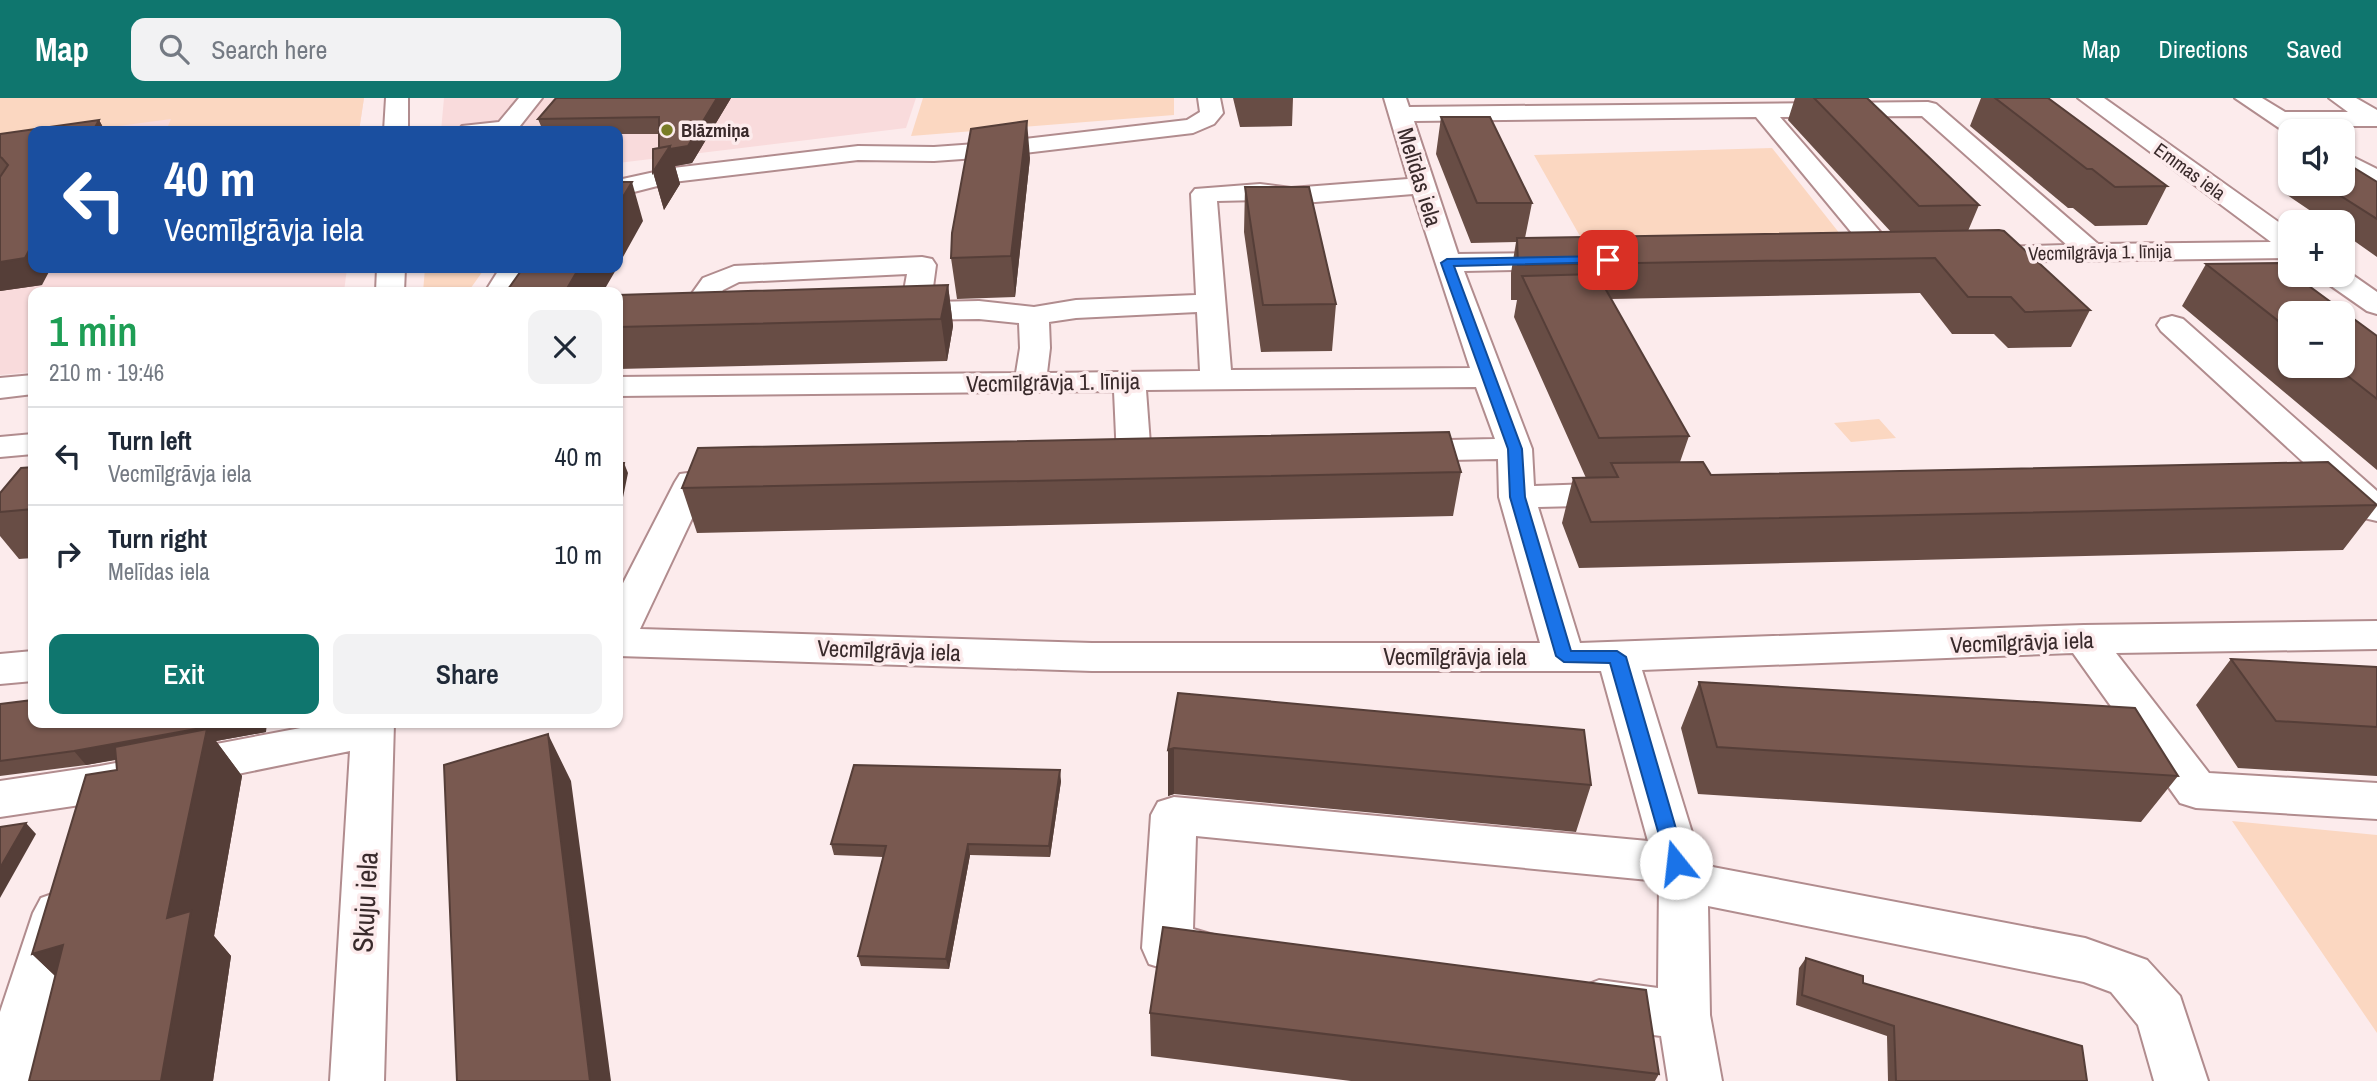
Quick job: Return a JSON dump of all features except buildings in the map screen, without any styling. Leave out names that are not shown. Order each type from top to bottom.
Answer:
[{"type":"street","points":[[396,126],[397,98]]},
{"type":"street","points":[[508,126],[531,98]]},
{"type":"street","points":[[623,187],[673,174],[858,153],[934,154],[990,150],[1193,126],[1212,113],[1209,98]]},
{"type":"street","name":"Emmas iela","points":[[2089,98],[2278,237]]},
{"type":"street","points":[[2246,98],[2279,119]]},
{"type":"street","points":[[2340,98],[2376,119],[2355,119]]},
{"type":"street","points":[[1398,106],[1762,110],[1875,103],[1932,103],[2091,252]]},
{"type":"street","name":"Melīdas iela","points":[[1398,106],[1447,263],[1515,449],[1517,497],[1564,656]]},
{"type":"street","points":[[1762,110],[1900,256],[1859,256]]},
{"type":"street","points":[[2355,166],[2377,180]]},
{"type":"street","points":[[1216,380],[1204,194],[1259,192],[1291,196],[1421,186]]},
{"type":"street","name":"Vecmīlgrāvja 1. līnija","points":[[1955,254],[2278,247]]},
{"type":"street","points":[[1447,263],[1595,260]]},
{"type":"street","points":[[749,312],[693,313],[713,284],[734,274],[922,265],[915,310]]},
{"type":"street","points":[[2351,287],[2377,305]]},
{"type":"street","points":[[873,311],[979,310],[1034,316],[1076,309],[1212,303]]},
{"type":"street","points":[[1030,382],[1035,348],[1034,316]]},
{"type":"street","points":[[2172,325],[2377,510]]},
{"type":"street","name":"Vecmīlgrāvja 1. līnija","points":[[623,387],[1489,377]]},
{"type":"street","points":[[1129,381],[1134,458]]},
{"type":"street","points":[[0,447],[28,444]]},
{"type":"street","points":[[1368,452],[1515,449]]},
{"type":"street","points":[[623,622],[692,482],[758,476]]},
{"type":"street","points":[[2298,480],[2340,478]]},
{"type":"street","points":[[1517,497],[1657,494]]},
{"type":"street","name":"Vecmīlgrāvja iela","points":[[623,642],[1093,657],[1617,657],[2084,639],[2377,635]]},
{"type":"street","points":[[2084,639],[2196,790],[2377,801]]},
{"type":"street","points":[[1617,657],[1680,872],[1684,1014],[1695,1081]]},
{"type":"street","points":[[0,669],[28,666]]},
{"type":"street","points":[[0,799],[100,784],[364,728]]},
{"type":"street","name":"Skuju iela","points":[[357,1081],[373,728]]},
{"type":"street","points":[[1235,957],[1167,948],[1174,815],[1680,872],[2085,960],[2129,976],[2161,1013],[2181,1081]]},
{"type":"street","points":[[4,1081],[11,1030],[70,876]]},
{"type":"street","points":[[1562,999],[1684,1014]]},
{"type":"shaded area","points":[[0,98],[364,98],[360,126],[28,126],[28,273],[346,273],[345,287],[28,287],[28,372],[0,375]]},
{"type":"shaded area","points":[[0,98],[364,98],[360,126],[168,126],[171,119],[118,126],[28,126],[28,133],[0,142]]},
{"type":"shaded area","name":"Blāzmiņa","points":[[444,98],[916,98],[906,128],[623,162],[623,126],[441,126]]},
{"type":"shaded area","points":[[923,98],[1174,98],[1174,115],[911,136]]},
{"type":"shaded area","points":[[1772,148],[1844,239],[1585,245],[1534,155]]},
{"type":"shaded area","points":[[425,273],[481,273],[472,287],[423,287]]},
{"type":"shaded area","points":[[1879,419],[1896,438],[1851,442],[1834,423]]},
{"type":"shaded area","points":[[2232,821],[2377,835],[2377,1033]]},
{"type":"place","name":"Blāzmiņa","points":[[667,130]]},
{"type":"route","points":[[1608,260],[1447,263],[1515,449],[1517,497],[1564,656],[1617,657],[1676,863]]}]
